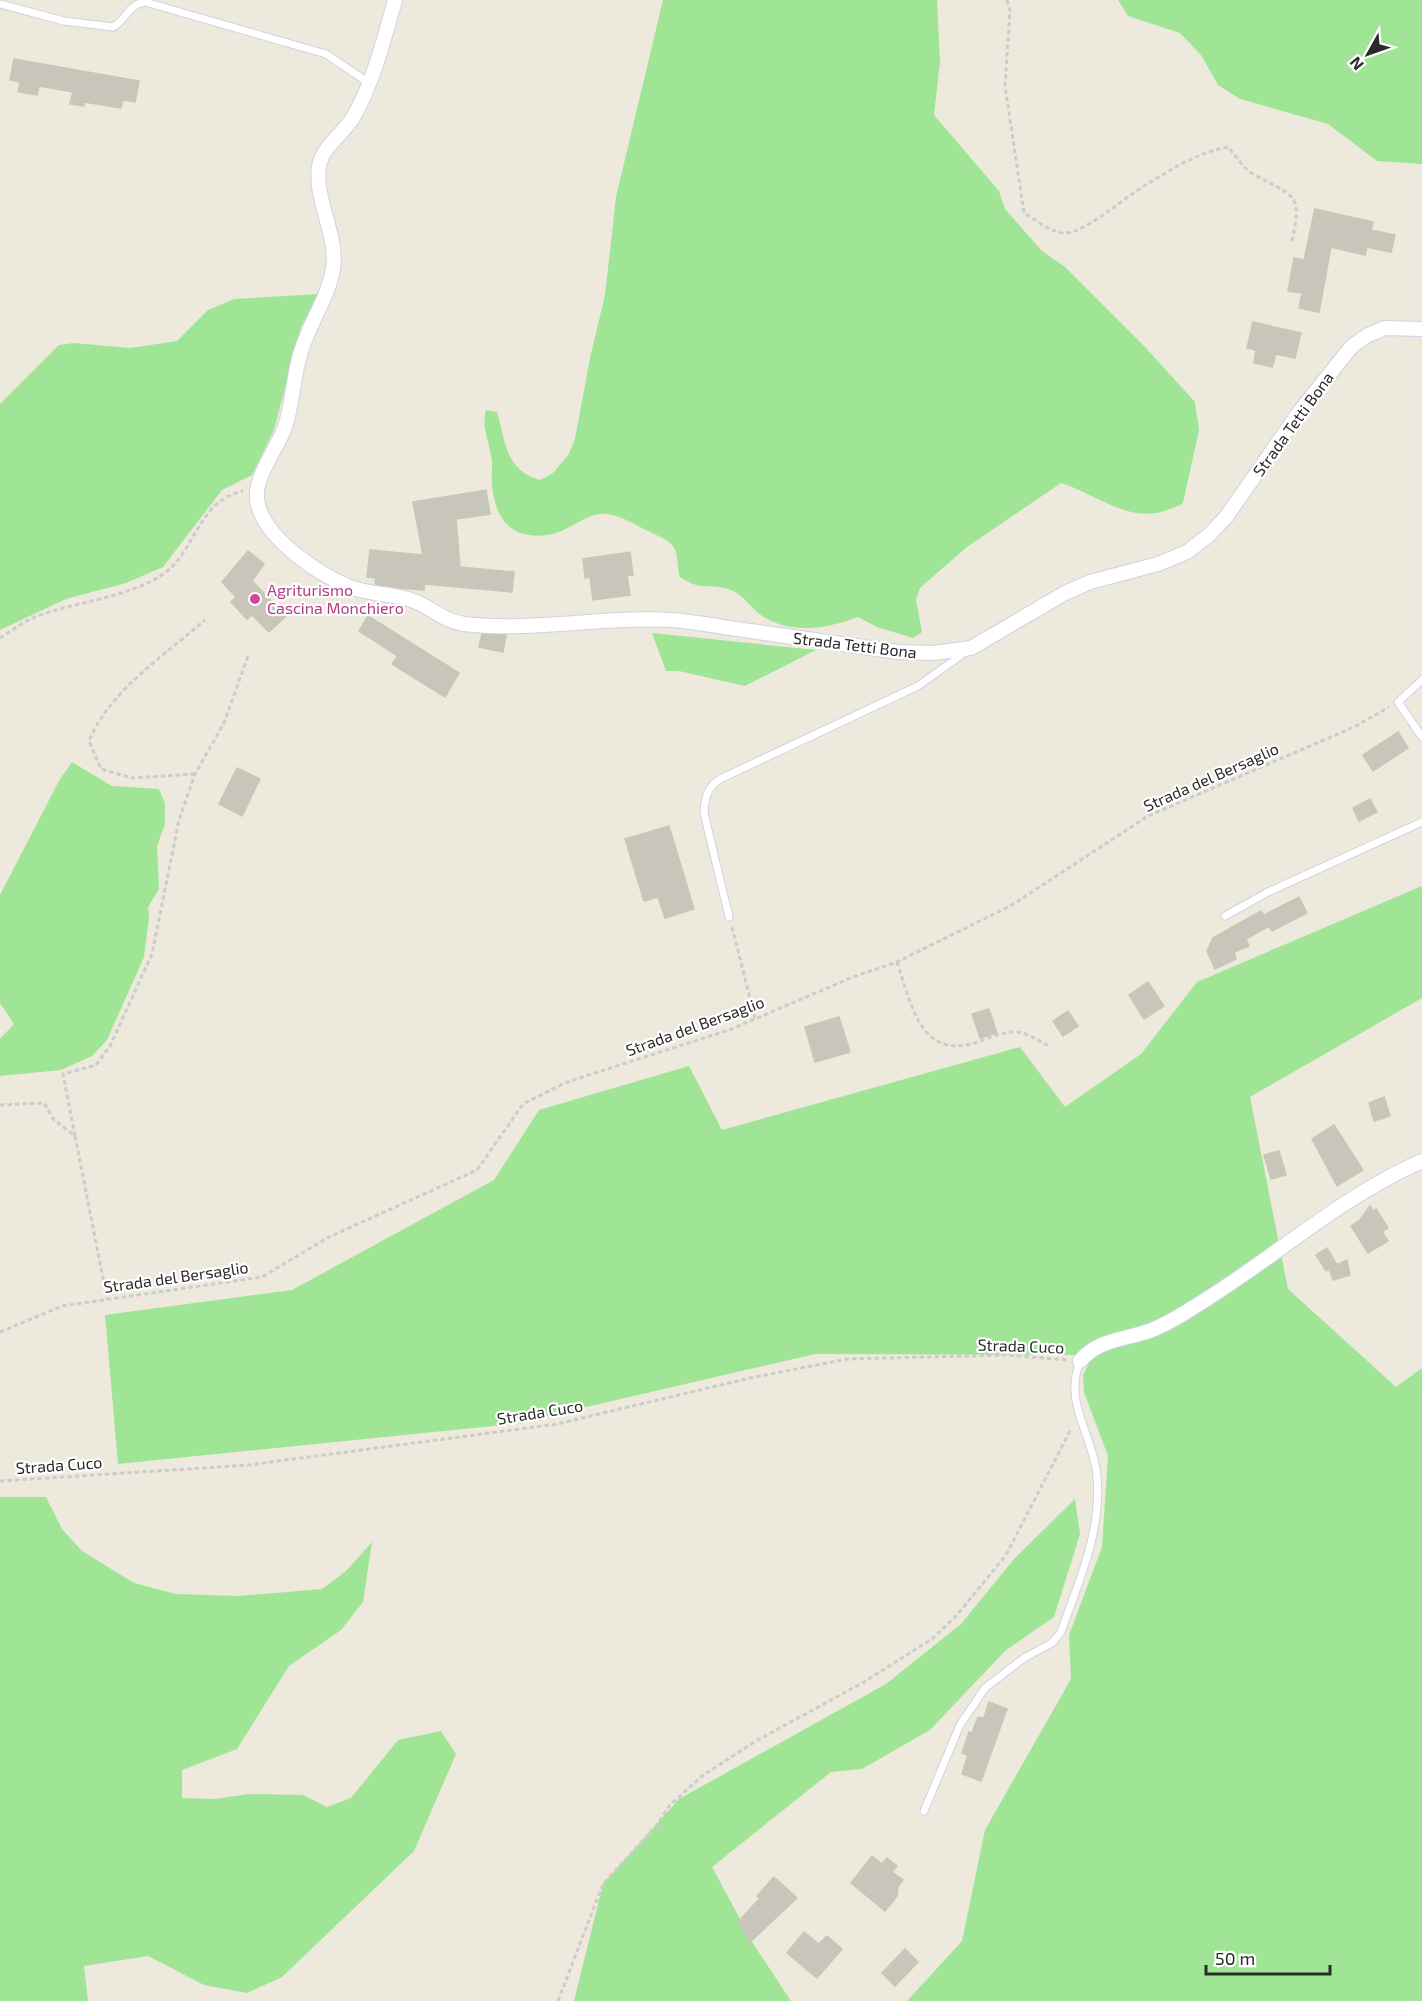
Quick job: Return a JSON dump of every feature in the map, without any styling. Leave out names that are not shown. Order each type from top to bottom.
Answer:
[{"type":"street","points":[[256,488],[285,428],[299,357],[333,270],[332,236],[319,167],[326,151],[354,116],[369,83],[395,0]]},
{"type":"street","name":"Strada Tetti Bona","points":[[256,488],[257,501],[266,524],[305,561],[350,587],[374,594],[408,599],[447,620],[462,624],[575,625],[609,620],[675,620],[898,652],[933,653],[971,648],[1065,593],[1090,582],[1158,564],[1187,552],[1209,535],[1226,517],[1300,411],[1352,346],[1368,335],[1385,328],[1422,329]]},
{"type":"street","points":[[1080,1361],[1089,1350],[1101,1344],[1148,1332],[1195,1306],[1369,1188],[1422,1161]]},
{"type":"lane","points":[[0,4],[64,21],[113,27],[132,7],[145,2],[326,54],[369,83]]},
{"type":"lane","points":[[729,917],[704,813],[705,797],[711,786],[720,779],[918,686],[971,648]]},
{"type":"lane","points":[[1422,680],[1398,702],[1422,737]]},
{"type":"lane","points":[[1225,916],[1268,892],[1422,822]]},
{"type":"lane","points":[[924,1811],[960,1725],[985,1688],[1024,1658],[1052,1643],[1061,1632],[1093,1539],[1097,1508],[1097,1476],[1093,1455],[1073,1392],[1075,1374],[1080,1361]]},
{"type":"path","points":[[1007,0],[1010,11],[1005,86],[1024,213],[1066,234],[1078,230],[1144,186],[1181,165],[1209,150],[1228,147],[1251,173],[1281,186],[1294,200],[1298,217],[1291,244]]},
{"type":"path","points":[[0,638],[34,617],[147,585],[168,571],[209,512],[222,499],[256,488]]},
{"type":"path","points":[[195,774],[132,778],[101,769],[89,741],[98,719],[123,692],[205,620]]},
{"type":"path","points":[[107,1299],[63,1074],[96,1065],[110,1046],[152,954],[179,820],[195,774],[224,723],[248,656]]},
{"type":"path","name":"Strada del Bersaglio","points":[[0,1332],[62,1306],[262,1277],[329,1238],[477,1170],[523,1104],[567,1082],[729,1030],[897,962],[1012,905],[1148,816],[1354,727],[1398,702]]},
{"type":"path","points":[[729,917],[755,1018]]},
{"type":"path","points":[[897,962],[912,1007],[926,1034],[935,1041],[948,1046],[968,1045],[1020,1032],[1051,1047]]},
{"type":"path","points":[[0,1105],[44,1103],[54,1120],[75,1136]]},
{"type":"path","name":"Strada Cuco","points":[[0,1482],[249,1465],[556,1424],[750,1378],[847,1359],[1007,1355],[1080,1361]]},
{"type":"path","points":[[558,2001],[603,1884],[657,1825],[669,1806],[702,1776],[756,1741],[864,1682],[932,1639],[957,1615],[1006,1555],[1068,1438],[1078,1411]]},
{"type":"green space","points":[[663,0],[937,0],[940,62],[934,115],[999,191],[1005,209],[1042,251],[1065,267],[1144,346],[1195,402],[1199,430],[1183,503],[1165,511],[1149,514],[1134,513],[1061,483],[967,547],[920,588],[916,600],[922,632],[913,638],[877,627],[858,617],[811,628],[775,623],[759,614],[733,591],[721,587],[700,586],[680,577],[676,553],[670,543],[617,516],[599,514],[565,530],[536,536],[523,534],[503,520],[494,497],[492,461],[485,424],[486,410],[497,412],[509,454],[513,462],[528,475],[540,480],[553,473],[569,454],[575,439],[590,358],[605,295],[616,197]]},
{"type":"green space","points":[[1118,0],[1422,0],[1422,164],[1377,161],[1328,124],[1240,99],[1218,85],[1201,55],[1180,33],[1128,16]]},
{"type":"green space","points":[[319,294],[301,327],[274,430],[252,475],[222,490],[163,567],[126,583],[66,599],[0,630],[0,404],[59,345],[74,343],[130,348],[177,341],[208,310],[234,299]]},
{"type":"green space","points":[[652,633],[816,650],[745,686],[679,671],[666,671]]},
{"type":"green space","points":[[72,762],[112,786],[159,789],[165,804],[165,824],[157,846],[159,889],[148,907],[149,918],[144,957],[107,1040],[92,1056],[61,1070],[0,1076],[0,1039],[14,1024],[0,1003],[0,895],[60,779]]},
{"type":"green space","points":[[1422,886],[1422,998],[1250,1097],[1288,1289],[1396,1387],[1422,1368],[1422,2001],[907,2001],[962,1941],[985,1830],[1071,1679],[1069,1635],[1102,1547],[1108,1456],[1084,1392],[1083,1375],[1093,1355],[815,1354],[513,1424],[118,1464],[105,1315],[292,1290],[494,1180],[539,1110],[689,1066],[722,1130],[1020,1047],[1065,1107],[1141,1054],[1197,982]]},
{"type":"green space","points":[[0,1497],[46,1497],[62,1529],[82,1551],[134,1583],[176,1594],[239,1596],[322,1589],[346,1571],[372,1542],[363,1602],[341,1630],[289,1666],[237,1749],[182,1770],[182,1798],[215,1799],[249,1794],[303,1795],[327,1807],[351,1798],[398,1740],[441,1731],[456,1754],[414,1851],[282,1977],[247,1993],[204,1985],[148,1956],[84,1966],[88,2001],[0,2001]]},
{"type":"green space","points":[[1075,1499],[1080,1534],[1054,1617],[1005,1651],[930,1730],[862,1769],[831,1772],[712,1867],[754,1945],[791,2001],[574,2001],[603,1884],[679,1799],[886,1684],[961,1624],[1014,1559]]},
{"type":"building","points":[[14,59],[139,81],[135,102],[123,100],[121,108],[84,102],[84,106],[70,104],[73,92],[39,86],[37,95],[18,92],[20,82],[10,80]]},
{"type":"building","points":[[1315,209],[1373,222],[1371,230],[1395,235],[1391,252],[1367,247],[1365,255],[1331,247],[1319,312],[1299,308],[1302,293],[1288,291],[1294,258],[1304,260]]},
{"type":"building","points":[[1253,322],[1301,333],[1295,358],[1276,354],[1272,367],[1254,363],[1256,350],[1247,348]]},
{"type":"building","points":[[486,490],[490,514],[456,519],[460,567],[514,572],[512,592],[425,584],[424,590],[399,588],[375,584],[376,578],[367,577],[370,550],[423,555],[413,502]]},
{"type":"building","points":[[248,551],[264,564],[252,581],[286,616],[269,632],[252,615],[247,619],[231,602],[236,597],[222,582]]},
{"type":"building","points":[[630,552],[633,575],[627,575],[630,595],[593,600],[590,577],[585,578],[583,559]]},
{"type":"building","points":[[368,616],[459,673],[445,697],[392,664],[398,656],[359,631]]},
{"type":"building","points":[[482,634],[506,635],[503,652],[479,647]]},
{"type":"building","points":[[1398,732],[1408,748],[1373,771],[1363,755]]},
{"type":"building","points":[[237,768],[260,779],[242,816],[219,804]]},
{"type":"building","points":[[1370,799],[1377,812],[1359,821],[1353,808]]},
{"type":"building","points":[[669,826],[694,909],[665,918],[658,897],[644,901],[625,839]]},
{"type":"building","points":[[1299,897],[1307,913],[1272,931],[1269,926],[1246,939],[1249,946],[1234,952],[1236,959],[1215,969],[1207,951],[1213,938],[1261,911],[1264,915]]},
{"type":"building","points":[[1148,982],[1164,1006],[1144,1019],[1129,995]]},
{"type":"building","points":[[989,1009],[997,1033],[980,1038],[972,1014]]},
{"type":"building","points":[[1068,1011],[1078,1026],[1063,1036],[1053,1021]]},
{"type":"building","points":[[839,1017],[850,1052],[815,1062],[805,1027]]},
{"type":"building","points":[[1384,1097],[1390,1116],[1374,1121],[1369,1103]]},
{"type":"building","points":[[1334,1125],[1363,1170],[1337,1186],[1312,1139]]},
{"type":"building","points":[[1279,1151],[1286,1175],[1271,1179],[1264,1155]]},
{"type":"building","points":[[1370,1206],[1373,1211],[1376,1209],[1388,1228],[1382,1232],[1388,1241],[1368,1253],[1351,1226],[1360,1220]]},
{"type":"building","points":[[1327,1248],[1337,1265],[1347,1260],[1350,1275],[1333,1280],[1329,1269],[1326,1271],[1316,1255]]},
{"type":"building","points":[[989,1702],[1007,1709],[981,1781],[962,1774],[968,1755],[962,1753],[969,1732],[972,1733],[978,1717],[984,1718]]},
{"type":"building","points":[[872,1856],[882,1864],[887,1858],[897,1866],[892,1872],[903,1880],[898,1886],[897,1896],[885,1911],[851,1883]]},
{"type":"building","points":[[774,1877],[797,1898],[750,1942],[738,1922],[760,1898],[757,1896]]},
{"type":"building","points":[[804,1932],[819,1944],[827,1936],[842,1949],[817,1978],[787,1953]]},
{"type":"building","points":[[905,1949],[918,1962],[895,1986],[882,1973]]},
{"type":"place","name":"Agriturismo Cascina Monchiero","points":[[255,599]]}]
